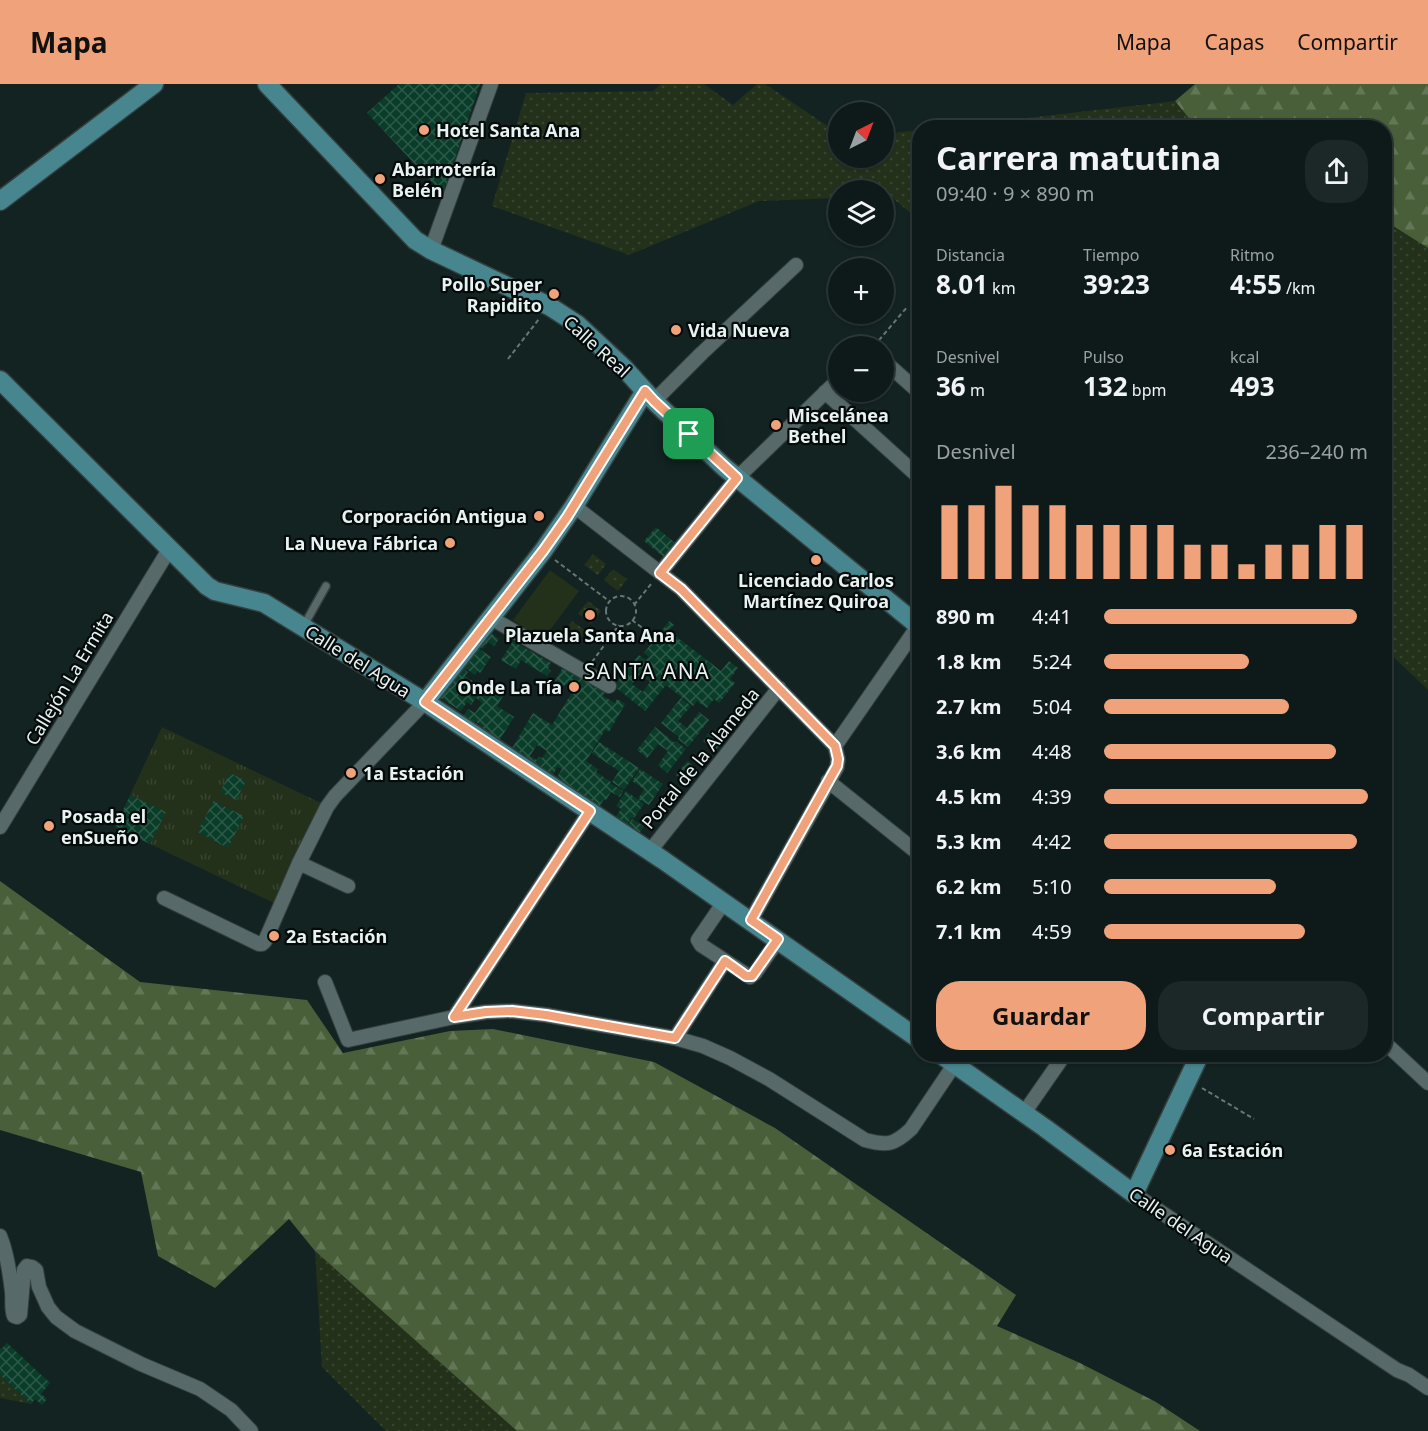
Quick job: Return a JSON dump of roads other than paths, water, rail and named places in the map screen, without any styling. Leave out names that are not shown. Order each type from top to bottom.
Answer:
[{"type":"street","points":[[0,201],[154,84]]},
{"type":"street","name":"Calle Real","points":[[267,84],[415,240],[431,250],[549,306],[577,324],[625,369],[649,396],[737,478],[912,620]]},
{"type":"street","points":[[431,250],[491,84]]},
{"type":"street","points":[[164,898],[259,944],[265,941],[299,863],[331,801],[425,702],[491,618],[543,551],[649,396],[702,353],[795,265]]},
{"type":"street","points":[[894,370],[912,386]]},
{"type":"street","name":"Calle del Agua","points":[[0,380],[207,586],[215,591],[264,603],[425,702],[650,851],[912,1034]]},
{"type":"street","points":[[660,573],[737,478],[828,389]]},
{"type":"street","points":[[825,392],[912,471]]},
{"type":"street","points":[[573,506],[681,589],[835,746],[837,766],[751,920]]},
{"type":"street","name":"Callejón La Ermita","points":[[0,827],[170,548]]},
{"type":"street","points":[[491,618],[609,686]]},
{"type":"street","points":[[835,746],[912,636]]},
{"type":"street","name":"Portal de la Alameda","points":[[650,851],[779,688]]},
{"type":"street","points":[[828,782],[912,848]]},
{"type":"street","points":[[454,1017],[590,811]]},
{"type":"street","points":[[299,863],[348,886]]},
{"type":"street","points":[[724,902],[698,940],[700,945],[746,976],[752,976],[778,939]]},
{"type":"street","points":[[675,1038],[725,961]]},
{"type":"street","points":[[325,982],[348,1040],[454,1017],[512,1011],[675,1038],[703,1046],[730,1058],[769,1079],[865,1140],[881,1144],[892,1143],[911,1129],[942,1062]]},
{"type":"street","points":[[1392,1049],[1428,1083]]},
{"type":"street","name":"Calle del Agua","points":[[951,1062],[1134,1194],[1428,1388]]},
{"type":"street","points":[[1024,1113],[1059,1062]]},
{"type":"street","points":[[1134,1194],[1196,1062]]},
{"type":"street","points":[[0,1236],[9,1273],[14,1316],[20,1315],[24,1270],[27,1266],[32,1267],[36,1270],[39,1287],[48,1307],[56,1317],[84,1336],[200,1389],[231,1410],[251,1431]]},
{"type":"lane","points":[[303,627],[326,586]]},
{"type":"place","name":"Hotel Santa Ana","points":[[424,130]]},
{"type":"place","name":"Abarrotería Belén","points":[[380,179]]},
{"type":"place","name":"Pollo Super Rapidito","points":[[554,294]]},
{"type":"place","name":"Vida Nueva","points":[[676,330]]},
{"type":"place","name":"Miscelánea Bethel","points":[[776,425]]},
{"type":"place","name":"Corporación Antigua","points":[[539,516]]},
{"type":"place","name":"La Nueva Fábrica","points":[[450,543]]},
{"type":"place","name":"Licenciado Carlos Martínez Quiroa","points":[[816,560]]},
{"type":"place","name":"Plazuela Santa Ana","points":[[590,615]]},
{"type":"place","name":"Onde La Tía","points":[[574,687]]},
{"type":"place","name":"1a Estación","points":[[351,773]]},
{"type":"place","name":"Posada el enSueño","points":[[49,826]]},
{"type":"place","name":"2a Estación","points":[[274,936]]},
{"type":"place","name":"6a Estación","points":[[1170,1150]]},
{"type":"district","name":"SANTA ANA","points":[[647,671]]}]
